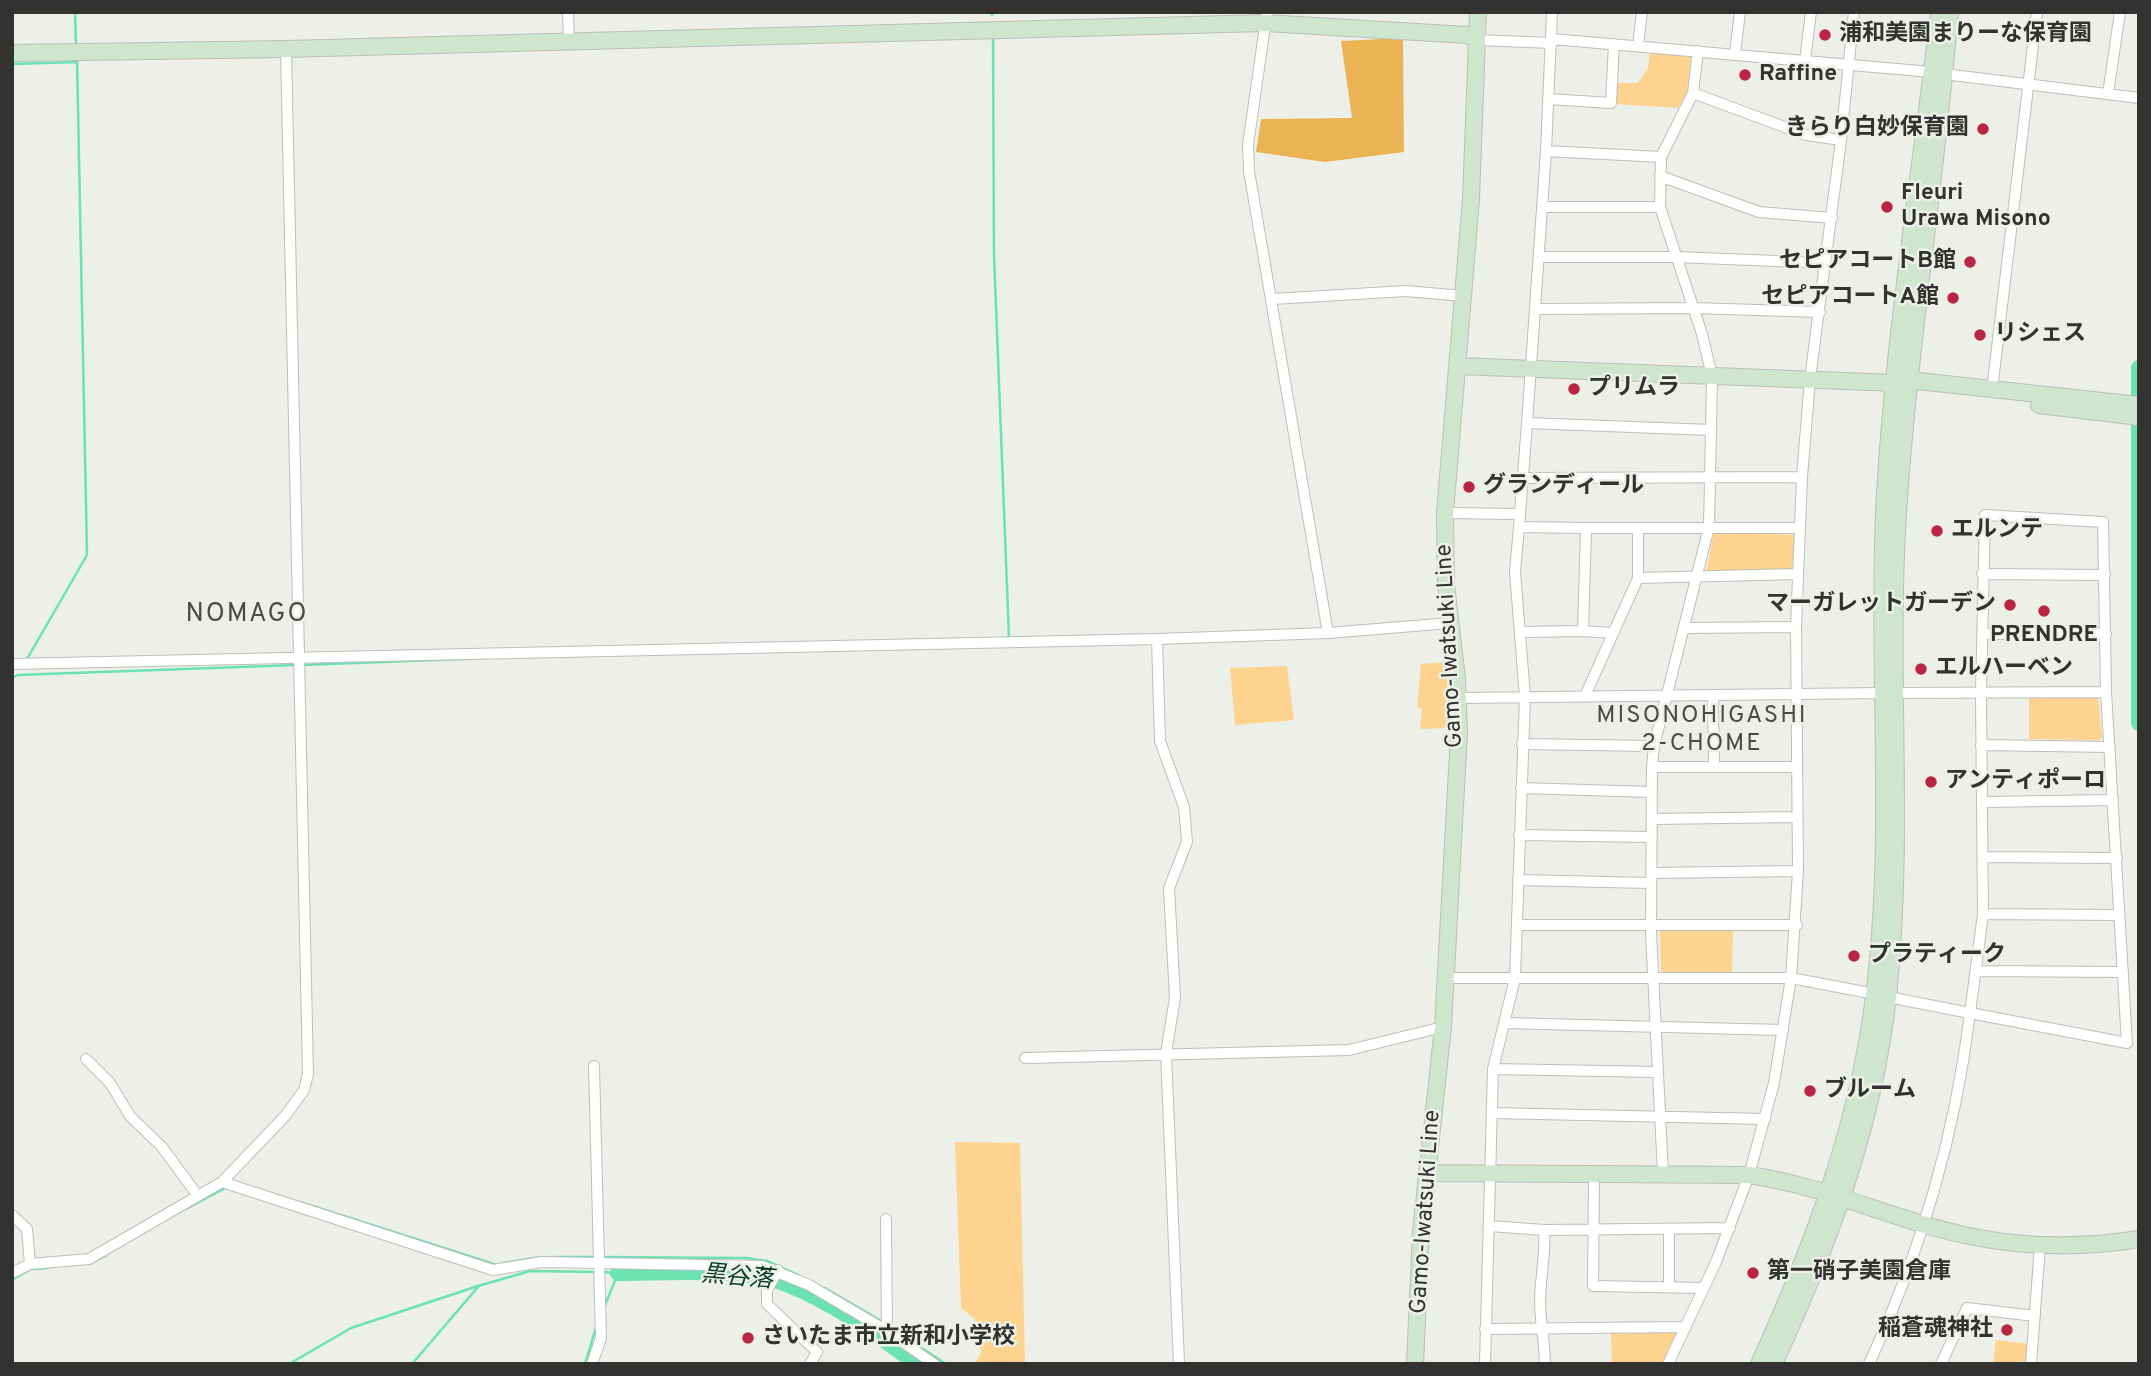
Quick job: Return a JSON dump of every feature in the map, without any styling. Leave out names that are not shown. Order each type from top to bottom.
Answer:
[{"type":"street","points":[[568,12],[569,41]]},
{"type":"street","name":"Gamo-Iwatsuki Line","points":[[1415,1364],[1426,1174],[1443,1027],[1459,698],[1450,623],[1445,513],[1474,145],[1478,12]]},
{"type":"street","points":[[1485,1364],[1493,1069],[1515,978],[1525,697],[1522,632],[1515,572],[1544,206],[1552,12]]},
{"type":"street","points":[[1638,46],[1642,12]]},
{"type":"street","points":[[1735,54],[1740,12]]},
{"type":"street","points":[[1805,61],[1811,12]]},
{"type":"street","points":[[1668,1364],[1704,1288],[1749,1175],[1765,1119],[1791,978],[1797,925],[1796,627],[1802,477],[1810,379],[1821,312],[1854,12]]},
{"type":"street","points":[[1938,73],[1939,12]]},
{"type":"street","points":[[1773,1364],[1810,1285],[1870,1099],[1895,855],[1884,512],[1904,384],[1917,178],[1950,12]]},
{"type":"street","points":[[1992,390],[2037,12]]},
{"type":"street","points":[[2108,94],[2120,12]]},
{"type":"street","points":[[1266,18],[1248,145],[1328,633]]},
{"type":"street","points":[[12,53],[286,49],[1266,18],[1467,35],[1477,40],[1614,44],[1847,64],[2139,98]]},
{"type":"street","points":[[1548,99],[1611,103],[1614,44]]},
{"type":"street","points":[[12,1273],[30,1264],[89,1259],[222,1182],[286,1115],[304,1090],[308,1074],[286,49]]},
{"type":"street","points":[[1662,1174],[1651,924],[1652,767],[1654,746],[1709,527],[1712,376],[1660,207],[1660,176],[1661,157],[1693,93],[1698,51]]},
{"type":"street","points":[[1693,93],[1806,135],[1841,140]]},
{"type":"street","points":[[1546,151],[1661,157]]},
{"type":"street","points":[[1660,176],[1759,212],[1832,218]]},
{"type":"street","points":[[1544,206],[1660,207]]},
{"type":"street","points":[[1540,257],[1676,257],[1826,264]]},
{"type":"street","points":[[1272,299],[1406,292],[1463,296]]},
{"type":"street","points":[[1536,309],[1693,308],[1821,312]]},
{"type":"street","points":[[1458,366],[1810,379],[1992,390],[2113,408],[2139,418]]},
{"type":"street","points":[[1904,384],[2113,408],[2139,405]]},
{"type":"street","points":[[1527,423],[1711,430]]},
{"type":"street","points":[[1521,478],[1802,477]]},
{"type":"street","points":[[1445,513],[1519,514]]},
{"type":"street","points":[[1445,978],[1791,978],[1881,995],[1970,1013],[2127,1043],[2106,692],[2103,522],[1985,515],[1981,694],[1984,857],[1983,914],[1977,971],[1970,1013],[1953,1120],[1924,1224],[1897,1303],[1869,1364]]},
{"type":"street","points":[[1519,527],[1800,528]]},
{"type":"street","points":[[1583,631],[1586,528]]},
{"type":"street","points":[[1585,696],[1638,578],[1638,528]]},
{"type":"street","points":[[1982,574],[2105,575]]},
{"type":"street","points":[[1638,578],[1797,575]]},
{"type":"street","points":[[12,664],[1157,639],[1328,633],[1450,623]]},
{"type":"street","points":[[1685,628],[1796,627]]},
{"type":"street","points":[[1522,632],[1613,633]]},
{"type":"street","points":[[1982,634],[2106,634]]},
{"type":"street","points":[[1157,639],[1160,741],[1184,807],[1187,842],[1169,888],[1175,998],[1166,1053],[1179,1364]]},
{"type":"street","points":[[1459,698],[2106,692]]},
{"type":"street","points":[[1713,695],[1714,767]]},
{"type":"street","points":[[1522,744],[1654,746]]},
{"type":"street","points":[[1981,745],[2110,747]]},
{"type":"street","points":[[1652,767],[1797,767]]},
{"type":"street","points":[[1521,788],[1651,792]]},
{"type":"street","points":[[1983,802],[2113,800]]},
{"type":"street","points":[[1652,819],[1797,817]]},
{"type":"street","points":[[1519,835],[1651,837]]},
{"type":"street","points":[[1984,857],[2116,858]]},
{"type":"street","points":[[1518,880],[1651,878],[1798,871]]},
{"type":"street","points":[[1983,914],[2118,915]]},
{"type":"street","points":[[1517,925],[1797,925]]},
{"type":"street","points":[[1977,971],[2123,972]]},
{"type":"street","points":[[1504,1023],[1657,1029],[1783,1030]]},
{"type":"street","points":[[1025,1058],[1349,1050],[1443,1027]]},
{"type":"street","points":[[86,1059],[110,1083],[130,1116],[162,1147],[198,1196]]},
{"type":"street","points":[[592,1364],[601,1338],[594,1066]]},
{"type":"street","points":[[1493,1069],[1658,1072]]},
{"type":"street","points":[[1492,1114],[1765,1119]]},
{"type":"street","points":[[1426,1174],[1749,1175],[1789,1181],[1974,1237],[2040,1246],[2086,1246],[2139,1239]]},
{"type":"street","points":[[1594,1174],[1593,1286],[1704,1288]]},
{"type":"street","points":[[222,1182],[493,1270],[542,1262],[746,1265],[778,1270],[887,1331],[934,1364]]},
{"type":"street","points":[[1759,1364],[1837,1195]]},
{"type":"street","points":[[12,1215],[27,1229],[30,1264]]},
{"type":"street","points":[[886,1219],[887,1331]]},
{"type":"street","points":[[1490,1226],[1544,1230],[1593,1227],[1730,1227]]},
{"type":"street","points":[[1669,1229],[1669,1286]]},
{"type":"street","points":[[1544,1230],[1546,1261],[1540,1305],[1545,1328],[1545,1364]]},
{"type":"street","points":[[2031,1364],[2040,1246]]},
{"type":"street","points":[[778,1270],[767,1290],[767,1304],[817,1352],[810,1364]]},
{"type":"street","points":[[1941,1364],[1967,1308],[2035,1316]]},
{"type":"street","points":[[1485,1329],[1686,1327]]},
{"type":"shaded area","points":[[1403,38],[1404,152],[1325,162],[1256,152],[1261,119],[1352,118],[1341,41]]},
{"type":"shaded area","points":[[1650,51],[1691,57],[1688,90],[1678,108],[1615,104],[1617,83],[1638,83],[1648,68]]},
{"type":"shaded area","points":[[1714,532],[1795,535],[1792,569],[1706,573]]},
{"type":"shaded area","points":[[1447,662],[1451,697],[1450,728],[1420,729],[1422,709],[1417,707],[1421,664]]},
{"type":"shaded area","points":[[1287,666],[1294,720],[1235,725],[1230,668]]},
{"type":"shaded area","points":[[2098,696],[2102,737],[2099,740],[2029,739],[2029,697]]},
{"type":"shaded area","points":[[1663,929],[1733,929],[1732,973],[1664,973],[1661,969],[1660,932]]},
{"type":"shaded area","points":[[955,1142],[1020,1143],[1025,1364],[975,1364],[982,1351],[972,1341],[975,1319],[961,1308]]},
{"type":"shaded area","points":[[1611,1333],[1678,1333],[1663,1364],[1612,1364]]},
{"type":"shaded area","points":[[1996,1340],[2030,1344],[2028,1361],[1993,1364]]},
{"type":"waterway","points":[[75,12],[76,46]]},
{"type":"waterway","points":[[993,37],[994,255],[1009,638]]},
{"type":"waterway","points":[[27,659],[87,555],[77,59]]},
{"type":"waterway","points":[[12,64],[77,62]]},
{"type":"waterway","points":[[2139,368],[2139,723]]},
{"type":"waterway","points":[[302,665],[463,659]]},
{"type":"waterway","points":[[12,678],[18,675],[295,665]]},
{"type":"waterway","points":[[186,1209],[227,1187]]},
{"type":"waterway","points":[[300,1202],[497,1265]]},
{"type":"waterway","points":[[89,1264],[105,1256]]},
{"type":"waterway","points":[[503,1263],[541,1257]]},
{"type":"waterway","points":[[555,1257],[594,1257]]},
{"type":"waterway","points":[[601,1257],[746,1258],[767,1261],[800,1276]]},
{"type":"waterway","points":[[12,1280],[31,1269],[48,1268]]},
{"type":"waterway","points":[[289,1364],[351,1328],[478,1286],[530,1271],[596,1272]]},
{"type":"waterway","points":[[603,1272],[618,1273],[604,1308]]},
{"type":"waterway","name":"黒谷落","points":[[618,1273],[725,1273],[784,1283],[836,1308],[917,1364]]},
{"type":"waterway","points":[[412,1364],[478,1287]]},
{"type":"waterway","points":[[825,1288],[883,1322]]},
{"type":"waterway","points":[[585,1364],[596,1327]]},
{"type":"waterway","points":[[891,1328],[946,1364]]},
{"type":"place","name":"浦和美園まりーな保育園","points":[[1825,35]]},
{"type":"place","name":"Raffine","points":[[1745,75]]},
{"type":"place","name":"きらり白妙保育園","points":[[1983,129]]},
{"type":"place","name":"Fleuri Urawa Misono","points":[[1887,207]]},
{"type":"place","name":"セピアコートB館","points":[[1970,262]]},
{"type":"place","name":"セピアコートA館","points":[[1953,298]]},
{"type":"place","name":"リシェス","points":[[1980,335]]},
{"type":"place","name":"プリムラ","points":[[1574,389]]},
{"type":"place","name":"グランディール","points":[[1469,487]]},
{"type":"place","name":"エルンテ","points":[[1937,531]]},
{"type":"place","name":"マーガレットガーデン","points":[[2010,605]]},
{"type":"place","name":"PRENDRE","points":[[2044,611]]},
{"type":"place","name":"エルハーベン","points":[[1921,669]]},
{"type":"place","name":"アンティポーロ","points":[[1931,782]]},
{"type":"place","name":"プラティーク","points":[[1854,956]]},
{"type":"place","name":"ブルーム","points":[[1810,1091]]},
{"type":"place","name":"第一硝子美園倉庫","points":[[1753,1273]]},
{"type":"place","name":"稲蒼魂神社","points":[[2007,1330]]},
{"type":"place","name":"さいたま市立新和小学校","points":[[748,1338]]},
{"type":"district","name":"NOMAGO","points":[[247,616]]},
{"type":"district","name":"MISONOHIGASHI 2-CHOME","points":[[1702,731]]}]
